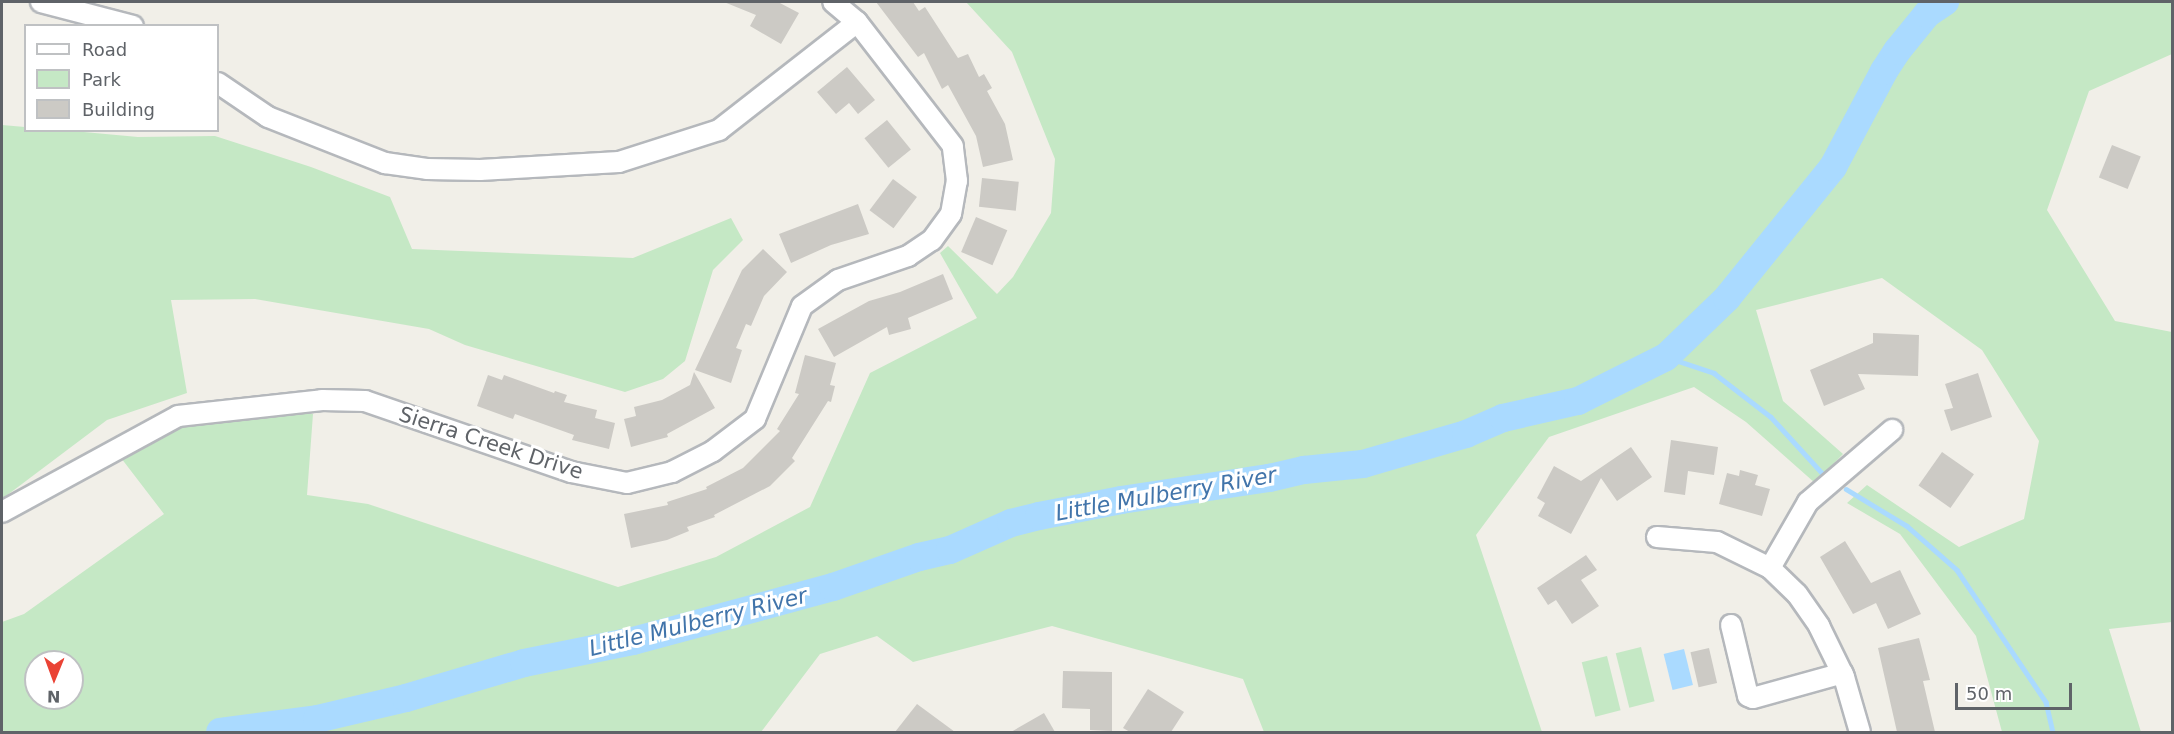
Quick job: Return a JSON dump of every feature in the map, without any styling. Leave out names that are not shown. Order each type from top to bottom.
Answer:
[{"type":"street","points":[[41,2],[125,24]]},
{"type":"street","name":"Sierra Creek Drive","points":[[2,512],[178,416],[322,400],[365,401],[571,472],[627,483],[672,472],[713,451],[754,419],[802,306],[838,280],[908,256],[932,240],[951,214],[957,181],[953,146],[857,22],[833,2]]},
{"type":"street","points":[[219,83],[268,117],[385,163],[427,169],[480,170],[619,162],[719,130],[857,22]]},
{"type":"street","points":[[1770,568],[1808,502],[1892,430]]},
{"type":"street","points":[[1657,537],[1717,542],[1770,568],[1797,594],[1819,626],[1842,673],[1860,732]]},
{"type":"street","points":[[1731,625],[1748,696],[1753,698],[1842,673]]},
{"type":"green space","points":[[966,2],[2172,2],[2172,54],[2089,91],[2047,210],[2115,321],[2172,332],[2172,622],[2109,629],[2141,732],[2002,732],[1976,636],[1900,534],[1847,503],[1867,485],[1959,547],[2024,519],[2039,441],[1982,350],[1882,278],[1756,310],[1783,401],[1843,454],[1815,483],[1746,422],[1694,387],[1549,437],[1476,535],[1542,732],[1264,732],[1243,679],[1052,626],[913,662],[877,636],[820,654],[761,732],[2,732],[2,622],[24,614],[164,514],[118,454],[200,420],[273,414],[313,414],[307,495],[368,504],[618,587],[716,557],[810,507],[870,373],[977,318],[940,253],[948,246],[997,294],[1013,277],[1051,213],[1055,159],[1012,52]]},
{"type":"green space","points":[[2,125],[24,127],[24,132],[84,132],[138,137],[215,136],[311,167],[390,197],[412,249],[633,258],[731,218],[743,240],[713,270],[685,361],[663,379],[625,392],[465,345],[429,329],[255,299],[171,300],[187,393],[107,420],[2,499]]},
{"type":"green space","points":[[1641,647],[1655,701],[1629,708],[1616,653]]},
{"type":"green space","points":[[1607,656],[1621,710],[1595,717],[1582,662]]},
{"type":"water","points":[[1684,649],[1693,685],[1673,690],[1664,654]]},
{"type":"building","points":[[724,2],[778,2],[799,13],[781,44],[750,26],[756,15]]},
{"type":"building","points":[[876,2],[913,2],[919,11],[925,7],[958,58],[968,54],[979,77],[984,74],[992,88],[987,91],[1005,124],[1013,160],[983,167],[976,136],[948,85],[942,89],[924,53],[918,57]]},
{"type":"building","points":[[847,67],[875,100],[858,114],[849,103],[836,114],[817,92]]},
{"type":"building","points":[[887,120],[911,150],[888,168],[864,138]]},
{"type":"building","points":[[2112,145],[2141,157],[2128,189],[2099,177]]},
{"type":"building","points":[[982,178],[1019,182],[1016,211],[979,207]]},
{"type":"building","points":[[893,179],[917,197],[893,228],[870,210]]},
{"type":"building","points":[[858,204],[869,234],[831,245],[791,263],[779,234]]},
{"type":"building","points":[[976,217],[1007,230],[992,265],[961,252]]},
{"type":"building","points":[[763,249],[787,272],[764,296],[751,326],[746,324],[736,348],[742,350],[731,383],[695,370],[742,270]]},
{"type":"building","points":[[943,274],[953,299],[908,318],[911,329],[889,335],[887,327],[834,357],[818,329],[869,301],[900,292]]},
{"type":"building","points":[[1873,333],[1919,335],[1918,376],[1858,374],[1865,389],[1824,406],[1810,370],[1873,343]]},
{"type":"building","points":[[805,355],[836,363],[830,385],[835,386],[831,402],[828,401],[792,458],[795,461],[770,486],[714,515],[715,517],[687,527],[689,531],[667,540],[631,548],[624,514],[668,505],[667,502],[707,489],[706,487],[743,468],[780,431],[777,429],[799,394],[795,393]]},
{"type":"building","points":[[694,372],[715,408],[667,434],[668,437],[631,447],[624,419],[636,416],[634,407],[662,400],[690,385]]},
{"type":"building","points":[[1978,373],[1992,417],[1951,431],[1944,410],[1953,408],[1945,384]]},
{"type":"building","points":[[488,375],[502,380],[504,375],[554,393],[555,391],[567,395],[564,402],[597,410],[595,418],[615,423],[609,449],[572,440],[574,435],[515,414],[513,419],[477,406]]},
{"type":"building","points":[[1671,440],[1718,447],[1714,475],[1688,471],[1685,495],[1664,492]]},
{"type":"building","points":[[1631,447],[1652,477],[1617,501],[1601,478],[1571,534],[1538,516],[1545,503],[1537,498],[1554,466],[1581,481]]},
{"type":"building","points":[[1942,452],[1974,474],[1950,508],[1918,486]]},
{"type":"building","points":[[1740,470],[1758,475],[1755,485],[1770,489],[1762,516],[1719,504],[1727,473],[1739,476]]},
{"type":"building","points":[[1845,541],[1871,583],[1900,570],[1921,614],[1888,629],[1876,603],[1853,614],[1820,557]]},
{"type":"building","points":[[1586,555],[1597,570],[1581,580],[1599,606],[1572,624],[1556,600],[1548,605],[1537,588]]},
{"type":"building","points":[[1919,638],[1930,680],[1923,681],[1935,732],[1897,732],[1878,648]]},
{"type":"building","points":[[1709,648],[1717,683],[1699,687],[1690,652]]},
{"type":"building","points":[[1063,671],[1112,672],[1112,731],[1090,730],[1090,709],[1062,708]]},
{"type":"building","points":[[1148,689],[1184,712],[1171,732],[1130,732],[1123,728]]},
{"type":"building","points":[[917,704],[955,732],[895,732]]},
{"type":"building","points":[[1044,713],[1055,732],[1011,732]]},
{"type":"waterway","name":"Little Mulberry River","points":[[220,732],[317,719],[406,698],[524,663],[633,641],[833,587],[919,557],[950,550],[1011,523],[1039,516],[1121,500],[1269,478],[1304,470],[1363,464],[1466,434],[1503,418],[1578,401],[1666,357],[1727,298],[1833,167],[1897,51],[1927,14],[1945,2]]},
{"type":"waterway","points":[[1666,357],[1714,373],[1771,417],[1823,474]]},
{"type":"waterway","points":[[1846,489],[1907,526],[1957,570],[2046,702],[2053,732]]}]
